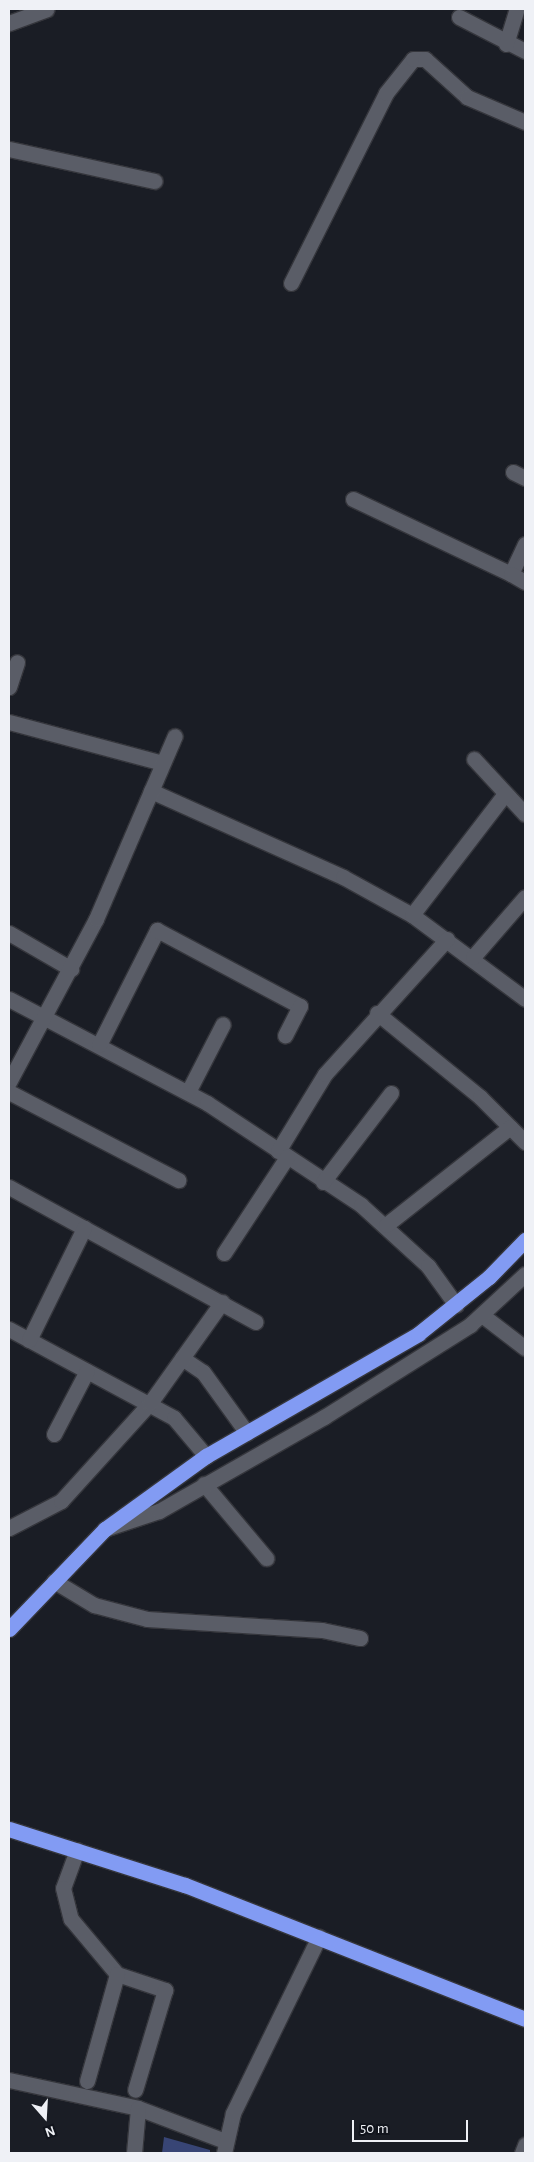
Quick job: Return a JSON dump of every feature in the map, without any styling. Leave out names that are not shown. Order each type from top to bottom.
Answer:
[{"type":"highway","points":[[9,1629],[105,1529],[206,1456],[418,1334],[456,1305],[525,1240]]},
{"type":"highway","points":[[9,1829],[185,1885],[525,2019]]},
{"type":"street","points":[[9,25],[47,9]]},
{"type":"street","points":[[506,44],[517,9]]},
{"type":"street","points":[[459,17],[506,44],[525,51]]},
{"type":"street","points":[[291,283],[386,93],[413,59],[425,59],[468,97],[525,122]]},
{"type":"street","points":[[9,149],[155,181]]},
{"type":"street","points":[[354,499],[525,582]]},
{"type":"street","points":[[511,574],[525,544]]},
{"type":"street","points":[[9,687],[17,662]]},
{"type":"street","points":[[9,722],[163,763]]},
{"type":"street","points":[[9,1082],[71,969],[174,736]]},
{"type":"street","points":[[474,759],[525,814]]},
{"type":"street","points":[[151,791],[343,876],[412,915],[447,938],[525,999]]},
{"type":"street","points":[[412,915],[505,794]]},
{"type":"street","points":[[473,957],[525,897]]},
{"type":"street","points":[[99,1045],[157,930],[300,1006],[285,1035]]},
{"type":"street","points":[[9,933],[71,969]]},
{"type":"street","points":[[224,1253],[282,1154],[325,1074],[377,1013],[447,938]]},
{"type":"street","points":[[9,999],[188,1092],[386,1225],[428,1266],[456,1305]]},
{"type":"street","points":[[377,1013],[525,1142]]},
{"type":"street","points":[[188,1092],[223,1024]]},
{"type":"street","points":[[9,1092],[178,1180]]},
{"type":"street","points":[[323,1182],[391,1093]]},
{"type":"street","points":[[386,1225],[510,1127]]},
{"type":"street","points":[[9,1187],[256,1322]]},
{"type":"street","points":[[29,1340],[84,1228]]},
{"type":"street","points":[[105,1529],[159,1511],[324,1417],[482,1314],[522,1284]]},
{"type":"street","points":[[9,1528],[61,1501],[150,1404],[222,1302]]},
{"type":"street","points":[[482,1314],[525,1348]]},
{"type":"street","points":[[9,1329],[174,1418],[206,1456]]},
{"type":"street","points":[[182,1358],[203,1372],[247,1433]]},
{"type":"street","points":[[54,1434],[87,1371]]},
{"type":"street","points":[[204,1484],[266,1558]]},
{"type":"street","points":[[54,1580],[94,1605],[147,1619],[322,1630],[360,1638]]},
{"type":"street","points":[[77,1850],[63,1888],[65,1903],[71,1919],[117,1974],[165,1990],[134,2090]]},
{"type":"street","points":[[9,2080],[138,2108],[225,2147],[233,2113],[319,1937]]},
{"type":"street","points":[[87,2081],[117,1974]]},
{"type":"street","points":[[510,2012],[525,2028]]},
{"type":"street","points":[[134,2153],[138,2108]]},
{"type":"street","points":[[522,2153],[525,2145]]},
{"type":"building","points":[[164,2137],[210,2150],[210,2153],[162,2153]]}]
